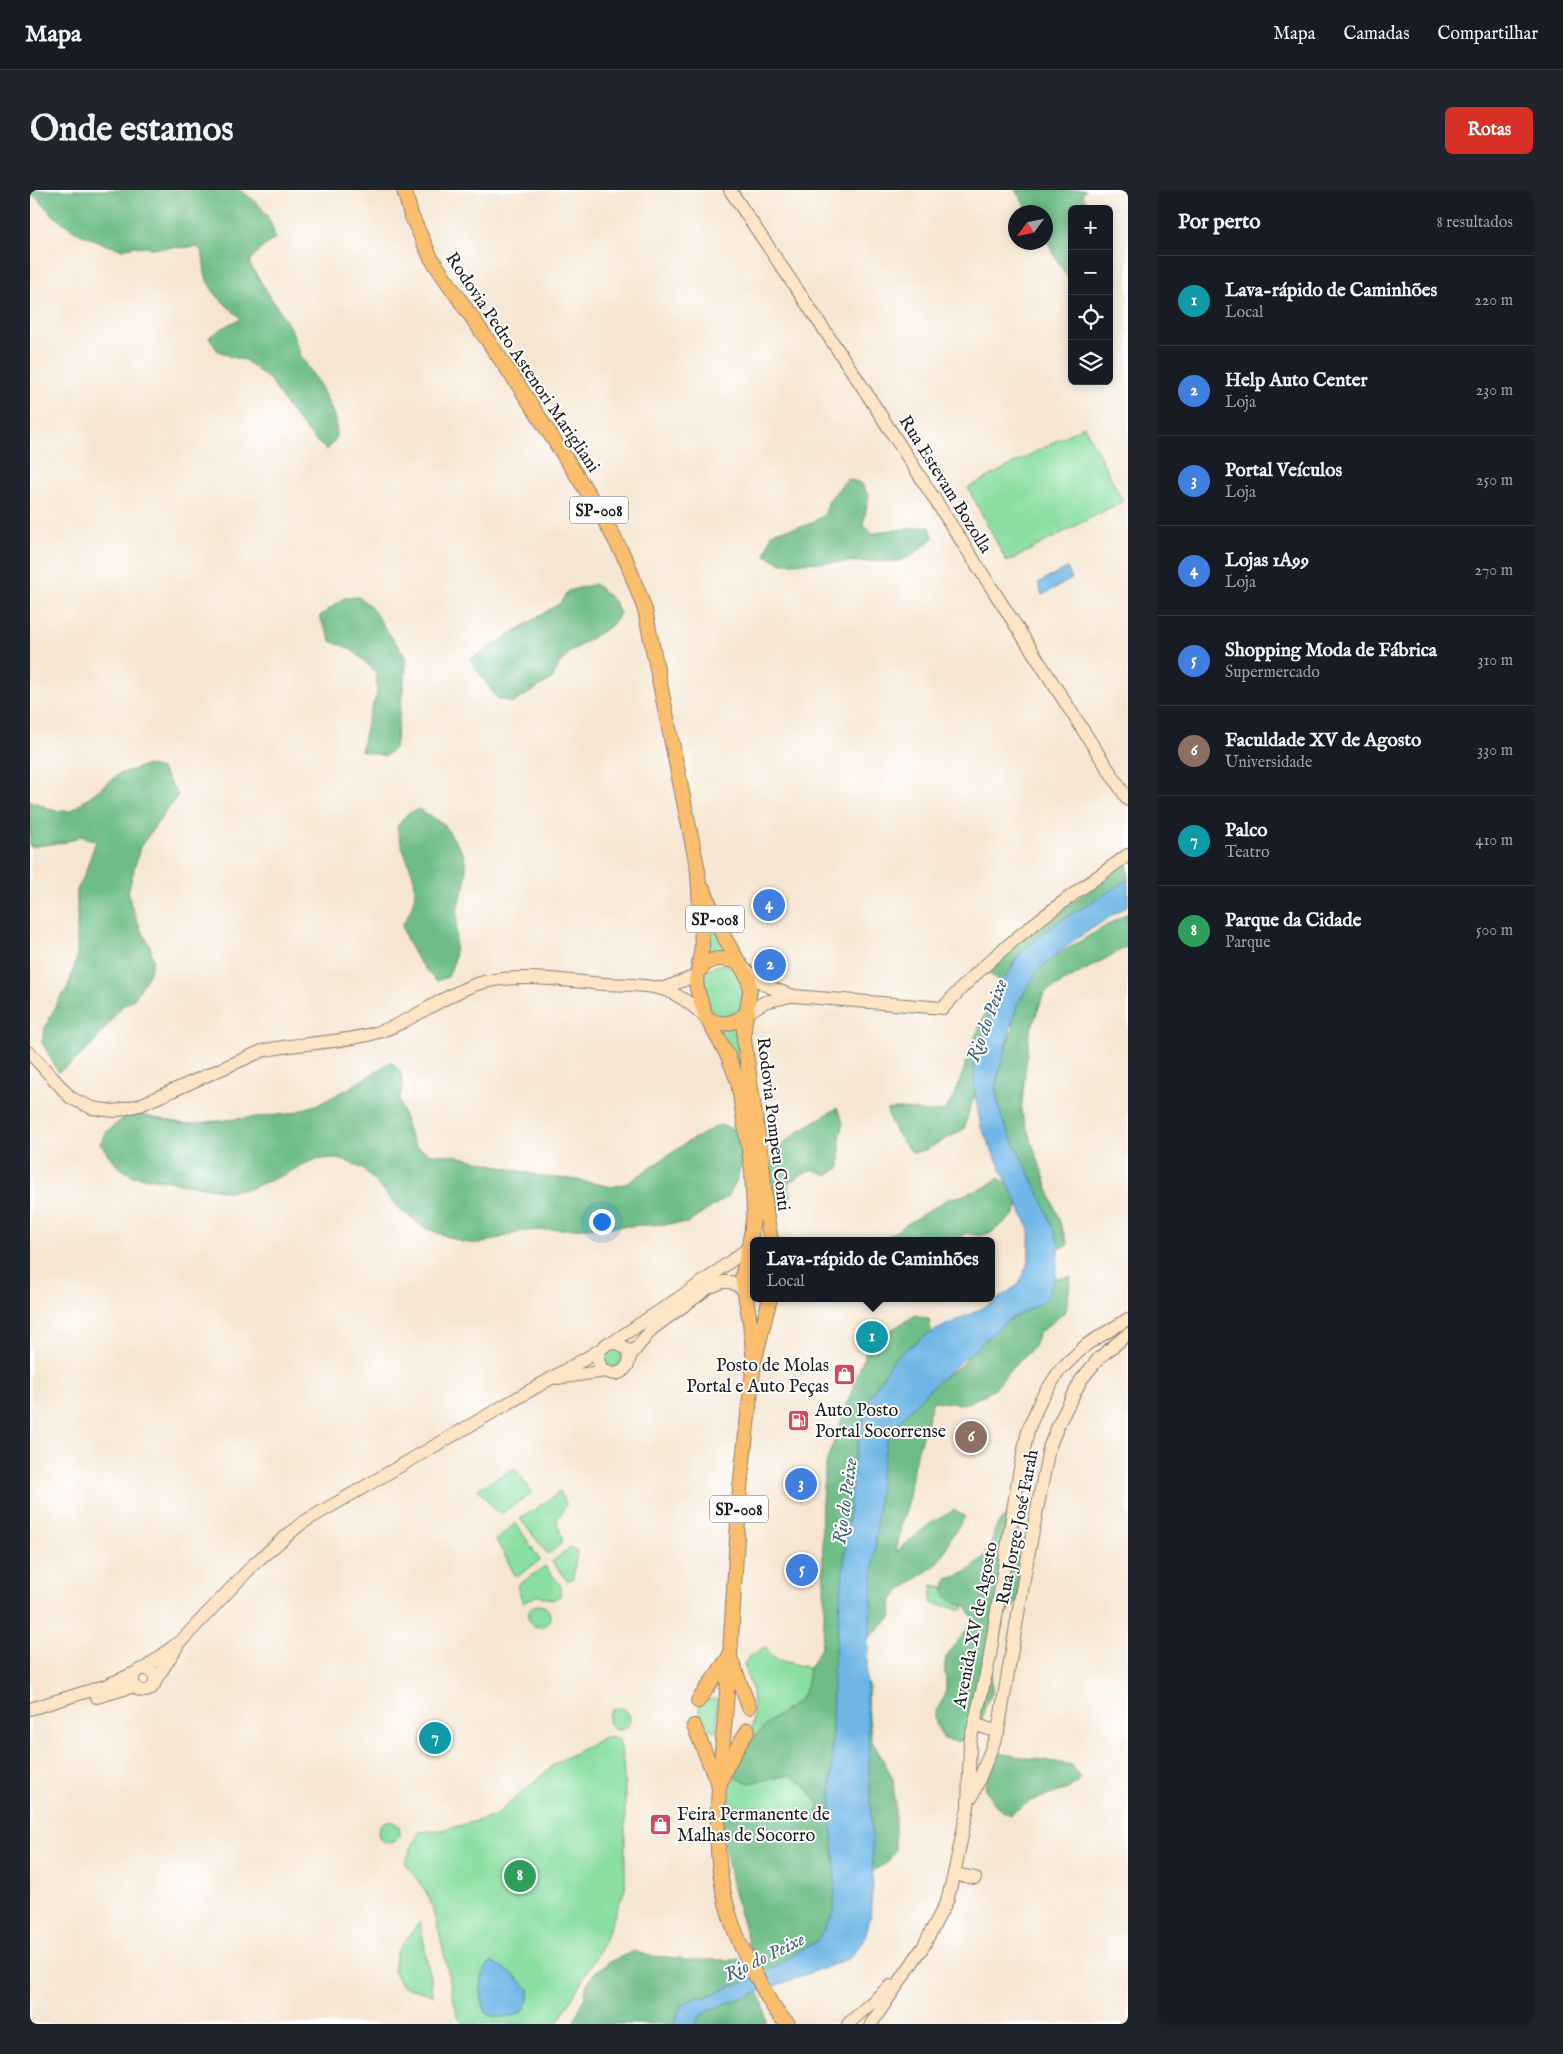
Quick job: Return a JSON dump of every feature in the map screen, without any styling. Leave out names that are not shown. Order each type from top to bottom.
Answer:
[{"type":"main road","name":"Rodovia Pedro Astenori Marigliani","points":[[404,190],[411,215],[431,258],[567,460],[599,510],[627,562],[644,610],[651,637],[698,871],[702,946],[698,972],[698,993],[706,1017]]},
{"type":"main road","name":"Rodovia Pedro Astenori Marigliani","points":[[698,871],[720,930],[749,980],[748,1012]]},
{"type":"main road","points":[[698,972],[703,965],[721,958],[740,963]]},
{"type":"main road","points":[[706,1017],[714,1023],[723,1024],[739,1020],[748,1012]]},
{"type":"main road","name":"Rodovia Pompeu Conti","points":[[748,1012],[744,1028],[744,1040],[764,1171],[766,1214],[770,1237]]},
{"type":"main road","name":"Rodovia Pompeu Conti","points":[[706,1017],[733,1068],[745,1119],[755,1195],[750,1237]]},
{"type":"main road","name":"Rodovia Pompeu Conti","points":[[748,1290],[743,1266],[750,1239]]},
{"type":"main road","name":"SP-008","points":[[748,1290],[754,1362]]},
{"type":"main road","name":"SP-008","points":[[769,1302],[754,1362],[740,1488],[717,1840],[721,1888],[735,1932],[749,1964],[770,2001],[788,2024]]},
{"type":"main road","points":[[698,1701],[730,1656]]},
{"type":"main road","points":[[730,1656],[748,1707]]},
{"type":"main road","points":[[694,1726],[719,1788]]},
{"type":"main road","points":[[719,1788],[733,1756],[748,1730]]},
{"type":"main road","name":"SP-008","points":[[770,2001],[775,2024]]},
{"type":"street","name":"Rua Estevam Bozolla","points":[[730,190],[858,380],[1128,800]]},
{"type":"street","points":[[740,963],[754,978],[771,989],[794,996],[943,1008],[975,973],[996,954],[1053,909],[1128,855]]},
{"type":"street","points":[[662,989],[693,977],[698,972]]},
{"type":"street","points":[[30,1053],[60,1087],[82,1105],[102,1110],[126,1110],[140,1106],[262,1051],[281,1046],[358,1037],[387,1029],[476,984],[494,980],[537,979],[662,989],[691,1003],[706,1017]]},
{"type":"street","points":[[748,1012],[765,1002],[794,996]]},
{"type":"street","points":[[30,1709],[105,1686],[140,1671],[182,1639],[256,1562],[293,1529],[600,1350],[747,1250]]},
{"type":"street","points":[[550,1379],[606,1371],[616,1374],[621,1372],[627,1367],[630,1356],[652,1329],[708,1288],[723,1282],[731,1282],[748,1290]]},
{"type":"street","name":"Avenida XV de Agosto","points":[[871,2024],[923,1947],[947,1901],[968,1807],[970,1742],[989,1661],[1018,1479],[1028,1430],[1041,1399],[1060,1370],[1086,1345],[1128,1319]]},
{"type":"street","points":[[1105,1332],[1113,1345]]},
{"type":"street","name":"Rua Jorge José Farah","points":[[968,1807],[998,1732],[1026,1567],[1049,1448],[1060,1421],[1081,1380],[1099,1358],[1128,1334]]},
{"type":"street","points":[[612,1342],[624,1345],[630,1356]]},
{"type":"street","points":[[600,1350],[599,1364],[606,1371]]},
{"type":"street","points":[[155,1681],[154,1674],[148,1670],[140,1671],[134,1679],[135,1686],[141,1691],[149,1690],[155,1681],[182,1639]]},
{"type":"street","points":[[30,1717],[135,1686]]},
{"type":"street","points":[[974,1724],[998,1732]]},
{"type":"street","points":[[970,1742],[983,1746],[993,1745]]},
{"type":"street","points":[[954,1874],[975,1878]]},
{"type":"street","name":"Avenida XV de Agosto","points":[[848,2024],[866,2010],[907,1969]]},
{"type":"green space","points":[[30,190],[239,190],[258,204],[270,222],[275,238],[257,252],[249,263],[292,331],[301,356],[321,387],[336,420],[336,439],[327,450],[315,440],[288,408],[271,381],[245,360],[231,357],[217,350],[209,337],[229,324],[241,319],[217,296],[210,286],[202,254],[198,247],[152,248],[135,246],[122,249],[107,245],[78,233],[55,217],[37,198],[30,194]]},
{"type":"green space","points":[[1015,190],[1086,190],[1082,194],[1088,205],[1068,205],[1068,277],[1052,250],[1053,205],[1025,205]]},
{"type":"green space","points":[[1084,426],[1123,501],[1007,562],[968,488]]},
{"type":"green space","points":[[847,479],[861,483],[869,496],[863,524],[872,534],[929,526],[934,538],[911,556],[898,561],[782,563],[765,555],[772,533],[803,526],[825,514],[829,500]]},
{"type":"green space","points":[[595,584],[615,602],[620,614],[612,625],[570,652],[559,665],[553,678],[513,703],[497,698],[470,660],[560,603],[568,591]]},
{"type":"green space","points":[[359,597],[370,606],[407,659],[395,747],[386,756],[361,751],[368,718],[377,694],[376,673],[351,650],[332,642],[319,617],[344,598]]},
{"type":"green space","points":[[147,765],[161,769],[178,795],[140,847],[128,892],[142,932],[150,946],[153,960],[149,974],[134,999],[121,1007],[94,1043],[71,1064],[58,1072],[42,1042],[45,1028],[58,1001],[67,989],[77,958],[77,890],[96,841],[80,836],[66,842],[30,847],[30,800],[55,811],[71,811],[119,774]]},
{"type":"green space","points":[[419,809],[444,824],[464,855],[466,869],[465,886],[458,905],[454,961],[448,977],[436,981],[415,956],[402,926],[410,910],[415,886],[397,827],[407,814]]},
{"type":"green space","points":[[1128,849],[1128,880],[1020,953],[1002,983],[984,970],[996,956],[1113,873],[1122,864]]},
{"type":"green space","points":[[705,903],[729,955],[707,958]]},
{"type":"green space","points":[[1128,913],[1128,946],[1044,993],[1029,1035],[1021,1112],[1068,1245],[1055,1250],[1043,1202],[1002,1119],[995,1087],[1005,1049],[1014,1027],[1009,1019],[1031,970]]},
{"type":"green space","points":[[721,964],[736,967],[744,979],[743,1006],[735,1016],[714,1017],[705,995],[705,971]]},
{"type":"green space","points":[[1001,988],[992,1046],[964,1129],[925,1150],[913,1153],[897,1133],[891,1123],[887,1110],[944,1111],[952,1100],[964,1070],[967,1056],[992,997]]},
{"type":"green space","points":[[739,1026],[744,1083],[717,1027]]},
{"type":"green space","points":[[391,1062],[400,1071],[403,1085],[399,1100],[409,1134],[417,1147],[431,1154],[453,1155],[544,1177],[571,1179],[612,1187],[628,1183],[686,1143],[719,1125],[733,1129],[746,1149],[736,1182],[727,1197],[688,1223],[523,1231],[479,1244],[462,1242],[425,1228],[401,1210],[363,1169],[346,1161],[331,1158],[314,1160],[249,1189],[226,1191],[133,1176],[118,1167],[100,1144],[107,1131],[130,1113],[186,1124],[288,1114],[319,1104]]},
{"type":"green space","points":[[837,1108],[843,1122],[840,1137],[840,1167],[827,1176],[813,1169],[788,1182],[791,1196],[782,1207],[771,1212],[769,1169],[772,1159],[786,1141],[796,1133]]},
{"type":"green space","points":[[999,1178],[1010,1186],[1018,1200],[1015,1214],[992,1232],[980,1236],[966,1233],[960,1237],[892,1237],[890,1235],[947,1199],[985,1187]]},
{"type":"green space","points":[[1071,1277],[1066,1311],[1038,1334],[1034,1347],[1012,1368],[995,1389],[970,1402],[960,1404],[933,1401],[914,1463],[907,1508],[896,1552],[929,1524],[954,1510],[965,1517],[950,1539],[945,1552],[934,1566],[900,1591],[891,1603],[892,1617],[859,1646],[863,1673],[869,1688],[867,1701],[872,1741],[893,1778],[895,1850],[887,1863],[872,1871],[840,1932],[766,1973],[750,1956],[747,1938],[733,1889],[720,1821],[745,1807],[759,1807],[801,1819],[815,1818],[820,1805],[803,1783],[790,1775],[750,1783],[737,1779],[731,1767],[768,1723],[803,1695],[809,1669],[821,1646],[824,1619],[823,1483],[827,1460],[869,1343],[916,1315],[929,1319],[932,1334],[894,1377],[863,1419],[858,1451],[882,1448],[896,1423],[926,1389],[961,1365],[987,1332],[1045,1298],[1055,1278]]},
{"type":"green space","points":[[614,1348],[621,1351],[624,1358],[621,1365],[614,1368],[607,1365],[604,1358],[607,1351]]},
{"type":"green space","points":[[515,1468],[532,1493],[499,1515],[478,1489]]},
{"type":"green space","points":[[560,1492],[566,1504],[557,1521],[563,1542],[548,1554],[520,1519]]},
{"type":"green space","points":[[1015,1511],[1020,1523],[1017,1538],[1021,1597],[1003,1618],[1001,1634],[994,1648],[991,1662],[992,1693],[985,1706],[978,1735],[962,1741],[944,1739],[935,1720],[935,1715],[945,1694],[945,1662],[948,1654],[966,1630],[972,1618],[967,1606],[953,1603],[944,1593],[947,1579],[961,1575],[979,1562],[988,1551],[999,1522]]},
{"type":"green space","points":[[516,1523],[540,1560],[518,1576],[515,1575],[496,1540]]},
{"type":"green space","points":[[570,1547],[577,1551],[573,1578],[568,1581],[552,1562]]},
{"type":"green space","points":[[545,1566],[561,1586],[560,1596],[552,1600],[538,1595],[523,1603],[517,1586]]},
{"type":"green space","points":[[933,1585],[965,1592],[963,1610],[931,1603]]},
{"type":"green space","points":[[539,1605],[549,1612],[550,1616],[543,1626],[539,1627],[529,1620],[528,1616],[535,1606]]},
{"type":"green space","points":[[766,1648],[773,1658],[808,1668],[833,1671],[831,1818],[788,1959],[764,1973],[740,1915],[728,1856],[727,1791],[729,1768],[752,1727],[752,1691],[744,1664],[750,1655]]},
{"type":"green space","points":[[717,1698],[717,1732],[700,1719],[699,1705],[706,1700]]},
{"type":"green space","points":[[615,1708],[623,1708],[630,1715],[630,1723],[623,1730],[615,1730],[608,1723],[608,1715]]},
{"type":"green space","points":[[605,1737],[619,1739],[623,1762],[625,1889],[603,1944],[557,2024],[463,2024],[457,2015],[440,1935],[429,1897],[405,1862],[419,1832],[443,1830],[495,1816],[556,1763]]},
{"type":"green space","points":[[999,1753],[1072,1765],[1080,1779],[1068,1789],[1030,1801],[1009,1815],[995,1804],[988,1795],[985,1785],[990,1769]]},
{"type":"green space","points":[[389,1821],[397,1824],[400,1832],[397,1840],[389,1843],[381,1840],[378,1832],[381,1824]]},
{"type":"green space","points":[[420,1921],[433,1995],[402,1986],[393,1971],[396,1953]]},
{"type":"green space","points":[[634,1951],[650,1956],[681,1958],[683,1960],[731,1960],[738,1958],[760,1995],[766,2022],[764,2024],[694,2024],[694,2012],[679,2012],[674,2024],[573,2024],[584,1998],[587,1984],[595,1972],[609,1962]]},
{"type":"water","points":[[1067,568],[1072,579],[1042,595],[1038,583]]},
{"type":"water","points":[[1128,880],[1128,905],[1073,941],[1037,971],[1017,1005],[995,1087],[1002,1119],[1042,1199],[1059,1244],[1055,1278],[1044,1301],[1007,1321],[927,1391],[888,1434],[880,1477],[866,1677],[873,1877],[870,1918],[864,1940],[850,1958],[712,2009],[700,2016],[696,2024],[674,2024],[682,2005],[764,1973],[817,1941],[834,1912],[835,1867],[831,1818],[833,1671],[854,1462],[868,1401],[893,1359],[926,1335],[995,1302],[1019,1284],[1029,1261],[1029,1228],[981,1127],[975,1095],[974,1058],[998,990],[1020,953],[1051,927]]},
{"type":"water","points":[[492,1962],[514,1975],[529,1989],[527,2005],[518,2014],[496,2017],[488,2015],[485,2009],[481,1995],[482,1979],[487,1967]]},
{"type":"place","name":"Lojas 1A99","points":[[769,905]]},
{"type":"place","name":"Help Auto Center","points":[[770,965]]},
{"type":"place","name":"Lava-rápido de Caminhões","points":[[872,1337]]},
{"type":"place","name":"Posto de Molas Portal e Auto Peças","points":[[845,1375]]},
{"type":"place","name":"Auto Posto Portal Socorrense","points":[[799,1420]]},
{"type":"place","name":"Faculdade XV de Agosto","points":[[971,1437]]},
{"type":"place","name":"Portal Veículos","points":[[801,1484]]},
{"type":"place","name":"Shopping Moda de Fábrica","points":[[802,1570]]},
{"type":"place","name":"Palco","points":[[435,1738]]},
{"type":"place","name":"Feira Permanente de Malhas de Socorro","points":[[661,1824]]},
{"type":"place","name":"Parque da Cidade","points":[[520,1876]]},
{"type":"water label","name":"Rio do Peixe","points":[[986,1020]]},
{"type":"water label","name":"Rio do Peixe","points":[[844,1501]]},
{"type":"water label","name":"Rio do Peixe","points":[[764,1956]]}]
